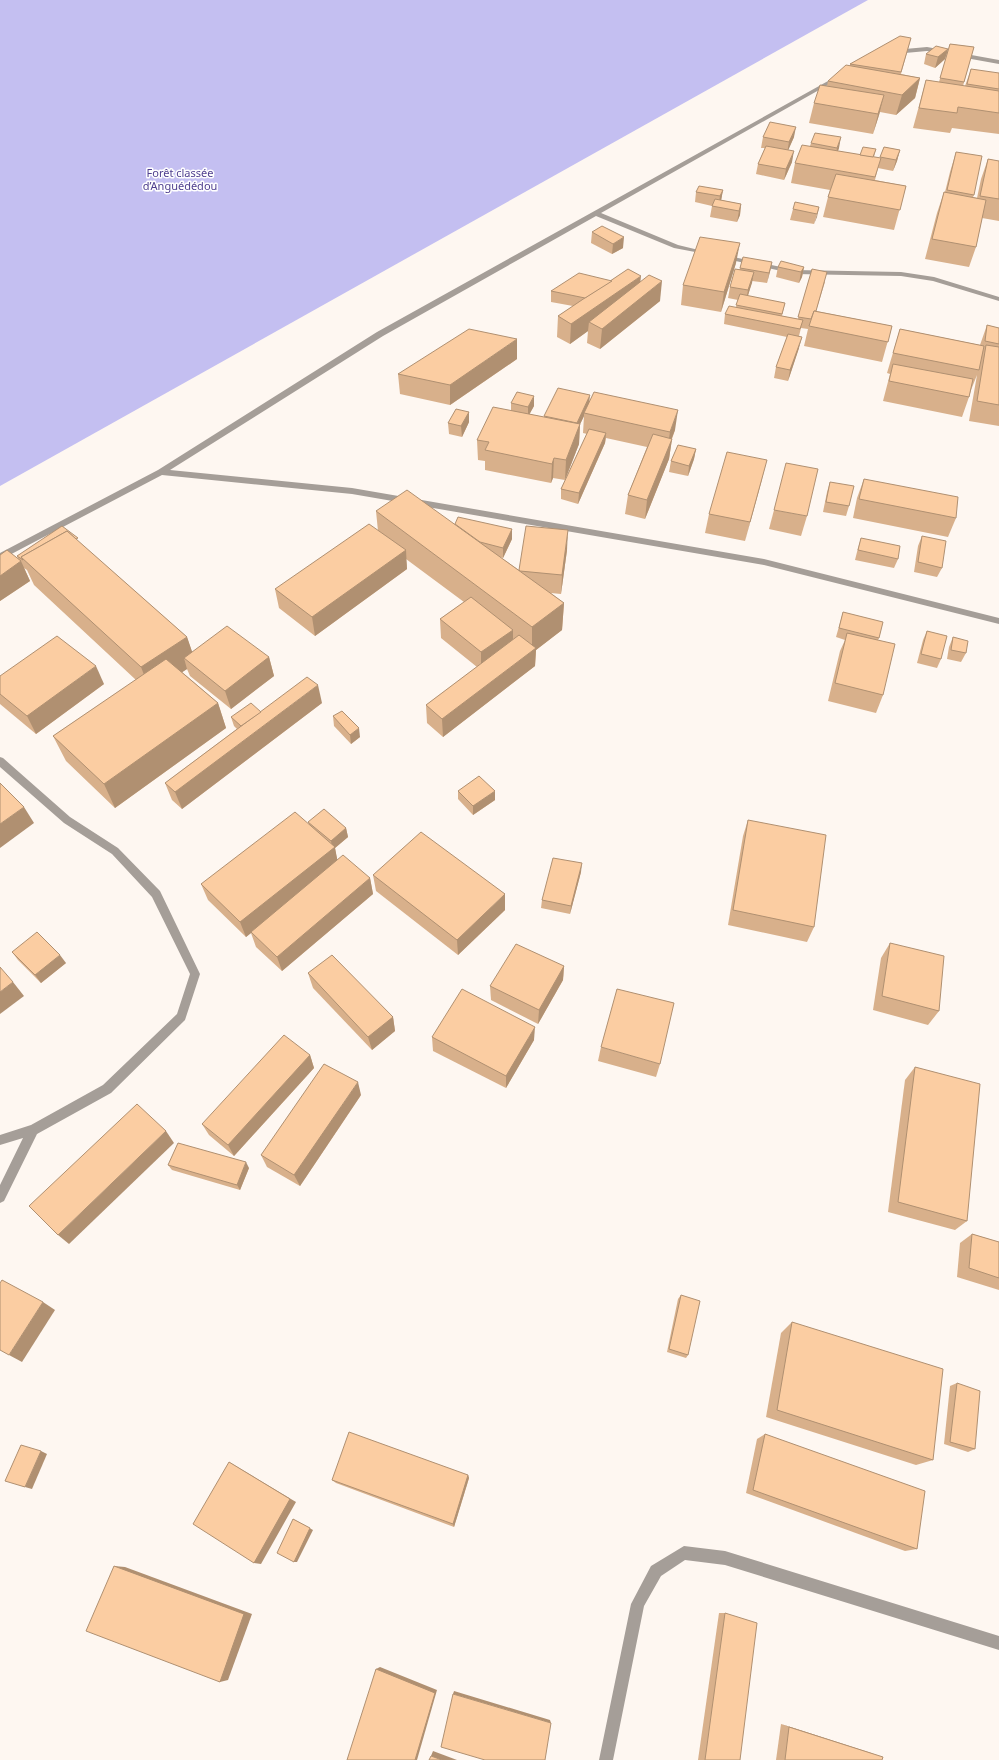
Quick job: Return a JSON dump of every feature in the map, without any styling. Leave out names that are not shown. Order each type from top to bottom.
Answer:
[{"type":"street","points":[[885,54],[905,50],[927,49],[999,62]]},
{"type":"street","points":[[0,557],[161,472],[380,334],[843,75]]},
{"type":"street","points":[[596,213],[676,247],[795,272],[901,274],[934,279],[999,299]]},
{"type":"street","points":[[161,472],[352,490],[764,562],[999,621]]},
{"type":"street","points":[[0,760],[67,820],[115,851],[156,894],[195,974],[181,1017],[107,1089],[33,1130],[0,1140]]},
{"type":"street","points":[[0,1197],[33,1130]]},
{"type":"street","points":[[606,1760],[638,1604],[656,1571],[684,1553],[725,1558],[999,1644]]},
{"type":"green space","name":"Forêt classée d’Anguédédou","points":[[0,0],[868,0],[0,486]]},
{"type":"building","points":[[900,36],[911,38],[901,72],[850,64]]},
{"type":"building","points":[[950,44],[974,47],[964,82],[940,78]]},
{"type":"building","points":[[936,46],[948,49],[938,57],[926,54]]},
{"type":"building","points":[[846,65],[920,78],[902,95],[828,81]]},
{"type":"building","points":[[971,69],[999,73],[999,89],[967,84]]},
{"type":"building","points":[[926,80],[999,91],[999,113],[958,107],[957,113],[919,108]]},
{"type":"building","points":[[820,85],[884,95],[878,114],[814,103]]},
{"type":"building","points":[[770,122],[796,127],[789,142],[763,137]]},
{"type":"building","points":[[815,133],[841,137],[837,148],[811,143]]},
{"type":"building","points":[[802,145],[881,158],[875,177],[795,163]]},
{"type":"building","points":[[766,146],[794,151],[786,169],[758,164]]},
{"type":"building","points":[[863,147],[876,149],[873,157],[860,155]]},
{"type":"building","points":[[884,147],[900,150],[896,160],[880,157]]},
{"type":"building","points":[[956,152],[982,156],[974,195],[947,190]]},
{"type":"building","points":[[988,159],[999,161],[999,199],[980,196]]},
{"type":"building","points":[[836,174],[906,186],[900,210],[828,197]]},
{"type":"building","points":[[699,186],[723,190],[720,196],[696,192]]},
{"type":"building","points":[[944,192],[986,200],[976,247],[932,239]]},
{"type":"building","points":[[715,199],[741,204],[739,211],[712,206]]},
{"type":"building","points":[[795,202],[819,207],[817,214],[793,209]]},
{"type":"building","points":[[602,226],[624,237],[613,244],[592,232]]},
{"type":"building","points":[[700,237],[740,243],[724,292],[683,285]]},
{"type":"building","points":[[743,257],[772,262],[769,273],[740,268]]},
{"type":"building","points":[[781,261],[804,267],[801,272],[778,267]]},
{"type":"building","points":[[628,269],[641,276],[571,324],[558,316]]},
{"type":"building","points":[[735,269],[754,272],[748,290],[730,287]]},
{"type":"building","points":[[812,269],[827,272],[816,311],[814,311],[811,319],[798,317]]},
{"type":"building","points":[[579,273],[612,281],[585,298],[551,291]]},
{"type":"building","points":[[649,275],[662,281],[602,329],[589,322]]},
{"type":"building","points":[[740,294],[785,303],[782,314],[736,305]]},
{"type":"building","points":[[729,306],[803,320],[800,329],[725,314]]},
{"type":"building","points":[[814,311],[892,326],[888,342],[809,326]]},
{"type":"building","points":[[987,325],[999,328],[999,344],[985,341]]},
{"type":"building","points":[[469,329],[517,339],[450,385],[398,374]]},
{"type":"building","points":[[900,329],[984,346],[979,370],[893,353]]},
{"type":"building","points":[[788,334],[802,337],[790,370],[776,367]]},
{"type":"building","points":[[986,345],[999,347],[999,405],[977,401]]},
{"type":"building","points":[[893,364],[973,379],[969,397],[889,381]]},
{"type":"building","points":[[558,388],[590,395],[577,423],[544,416]]},
{"type":"building","points":[[517,392],[534,396],[528,407],[511,403]]},
{"type":"building","points":[[594,392],[678,410],[670,432],[584,413]]},
{"type":"building","points":[[493,407],[580,424],[566,460],[554,458],[552,464],[485,450],[489,442],[477,440]]},
{"type":"building","points":[[456,409],[469,412],[461,426],[448,423]]},
{"type":"building","points":[[589,429],[606,433],[579,493],[561,489]]},
{"type":"building","points":[[653,434],[672,439],[647,500],[628,495]]},
{"type":"building","points":[[678,445],[696,449],[689,466],[671,461]]},
{"type":"building","points":[[727,452],[767,460],[750,522],[709,514]]},
{"type":"building","points":[[786,463],[818,469],[807,516],[774,510]]},
{"type":"building","points":[[864,479],[958,497],[956,518],[859,499]]},
{"type":"building","points":[[830,482],[854,486],[849,506],[826,502]]},
{"type":"building","points":[[407,490],[564,603],[532,627],[376,511]]},
{"type":"building","points":[[458,517],[512,529],[503,548],[480,542],[455,524]]},
{"type":"building","points":[[369,524],[406,550],[312,617],[275,589]]},
{"type":"building","points":[[62,526],[78,538],[76,539],[67,531],[21,557],[23,560],[17,556]]},
{"type":"building","points":[[526,526],[568,530],[562,575],[519,570]]},
{"type":"building","points":[[67,531],[187,637],[141,667],[21,557]]},
{"type":"building","points":[[922,536],[946,541],[942,568],[918,562]]},
{"type":"building","points":[[861,538],[900,546],[898,559],[858,550]]},
{"type":"building","points":[[7,550],[21,561],[0,576],[0,555]]},
{"type":"building","points":[[471,597],[513,630],[481,652],[440,619]]},
{"type":"building","points":[[843,612],[883,622],[879,638],[839,628]]},
{"type":"building","points":[[227,626],[269,657],[225,691],[184,658]]},
{"type":"building","points":[[927,631],[947,636],[941,659],[921,654]]},
{"type":"building","points":[[847,633],[895,644],[883,695],[835,683]]},
{"type":"building","points":[[519,635],[536,648],[442,719],[426,705]]},
{"type":"building","points":[[57,636],[96,666],[27,716],[0,694],[0,676]]},
{"type":"building","points":[[953,637],[968,641],[966,653],[951,650]]},
{"type":"building","points":[[166,659],[218,703],[104,784],[53,736]]},
{"type":"building","points":[[307,677],[318,685],[175,792],[165,783]]},
{"type":"building","points":[[251,703],[261,712],[241,726],[231,717]]},
{"type":"building","points":[[342,711],[359,728],[350,735],[333,716]]},
{"type":"building","points":[[479,776],[495,791],[473,806],[458,791]]},
{"type":"building","points":[[0,783],[24,807],[0,824]]},
{"type":"building","points":[[324,809],[346,828],[331,841],[308,822]]},
{"type":"building","points":[[295,812],[335,847],[240,922],[201,884]]},
{"type":"building","points":[[748,820],[826,835],[814,927],[733,910]]},
{"type":"building","points":[[421,832],[505,894],[457,940],[373,875]]},
{"type":"building","points":[[343,855],[370,878],[277,957],[251,932]]},
{"type":"building","points":[[553,858],[582,863],[571,906],[542,900]]},
{"type":"building","points":[[37,932],[60,955],[35,975],[12,952]]},
{"type":"building","points":[[890,943],[944,956],[939,1011],[882,996]]},
{"type":"building","points":[[516,944],[564,966],[539,1010],[490,986]]},
{"type":"building","points":[[332,955],[393,1017],[368,1037],[308,973]]},
{"type":"building","points":[[0,967],[13,982],[0,992]]},
{"type":"building","points":[[462,989],[535,1027],[506,1076],[432,1037]]},
{"type":"building","points":[[617,989],[674,1003],[660,1064],[601,1047]]},
{"type":"building","points":[[284,1035],[310,1055],[228,1145],[202,1124]]},
{"type":"building","points":[[324,1064],[358,1082],[294,1175],[261,1155]]},
{"type":"building","points":[[915,1067],[980,1084],[967,1221],[898,1202]]},
{"type":"building","points":[[137,1104],[166,1131],[58,1235],[29,1206]]},
{"type":"building","points":[[178,1143],[246,1162],[237,1185],[168,1165]]},
{"type":"building","points":[[972,1234],[999,1242],[999,1278],[969,1268]]},
{"type":"building","points":[[2,1280],[43,1302],[9,1355],[0,1350],[0,1283]]},
{"type":"building","points":[[681,1295],[700,1301],[688,1355],[669,1349]]},
{"type":"building","points":[[792,1322],[943,1369],[933,1460],[777,1410]]},
{"type":"building","points":[[957,1383],[980,1391],[975,1449],[950,1442]]},
{"type":"building","points":[[349,1432],[468,1475],[453,1524],[332,1480]]},
{"type":"building","points":[[765,1434],[925,1491],[917,1549],[753,1490]]},
{"type":"building","points":[[21,1445],[41,1451],[25,1487],[5,1481]]},
{"type":"building","points":[[229,1462],[290,1499],[254,1563],[193,1524]]},
{"type":"building","points":[[293,1519],[310,1528],[294,1562],[277,1553]]},
{"type":"building","points":[[114,1566],[244,1614],[220,1682],[86,1631]]},
{"type":"building","points":[[725,1613],[757,1623],[740,1760],[705,1760]]},
{"type":"building","points":[[376,1669],[435,1693],[415,1760],[347,1760]]},
{"type":"building","points":[[453,1694],[551,1723],[545,1760],[485,1760],[441,1747]]},
{"type":"building","points":[[789,1727],[883,1757],[882,1760],[785,1760]]},
{"type":"building","points":[[431,1756],[442,1760],[429,1760]]}]
